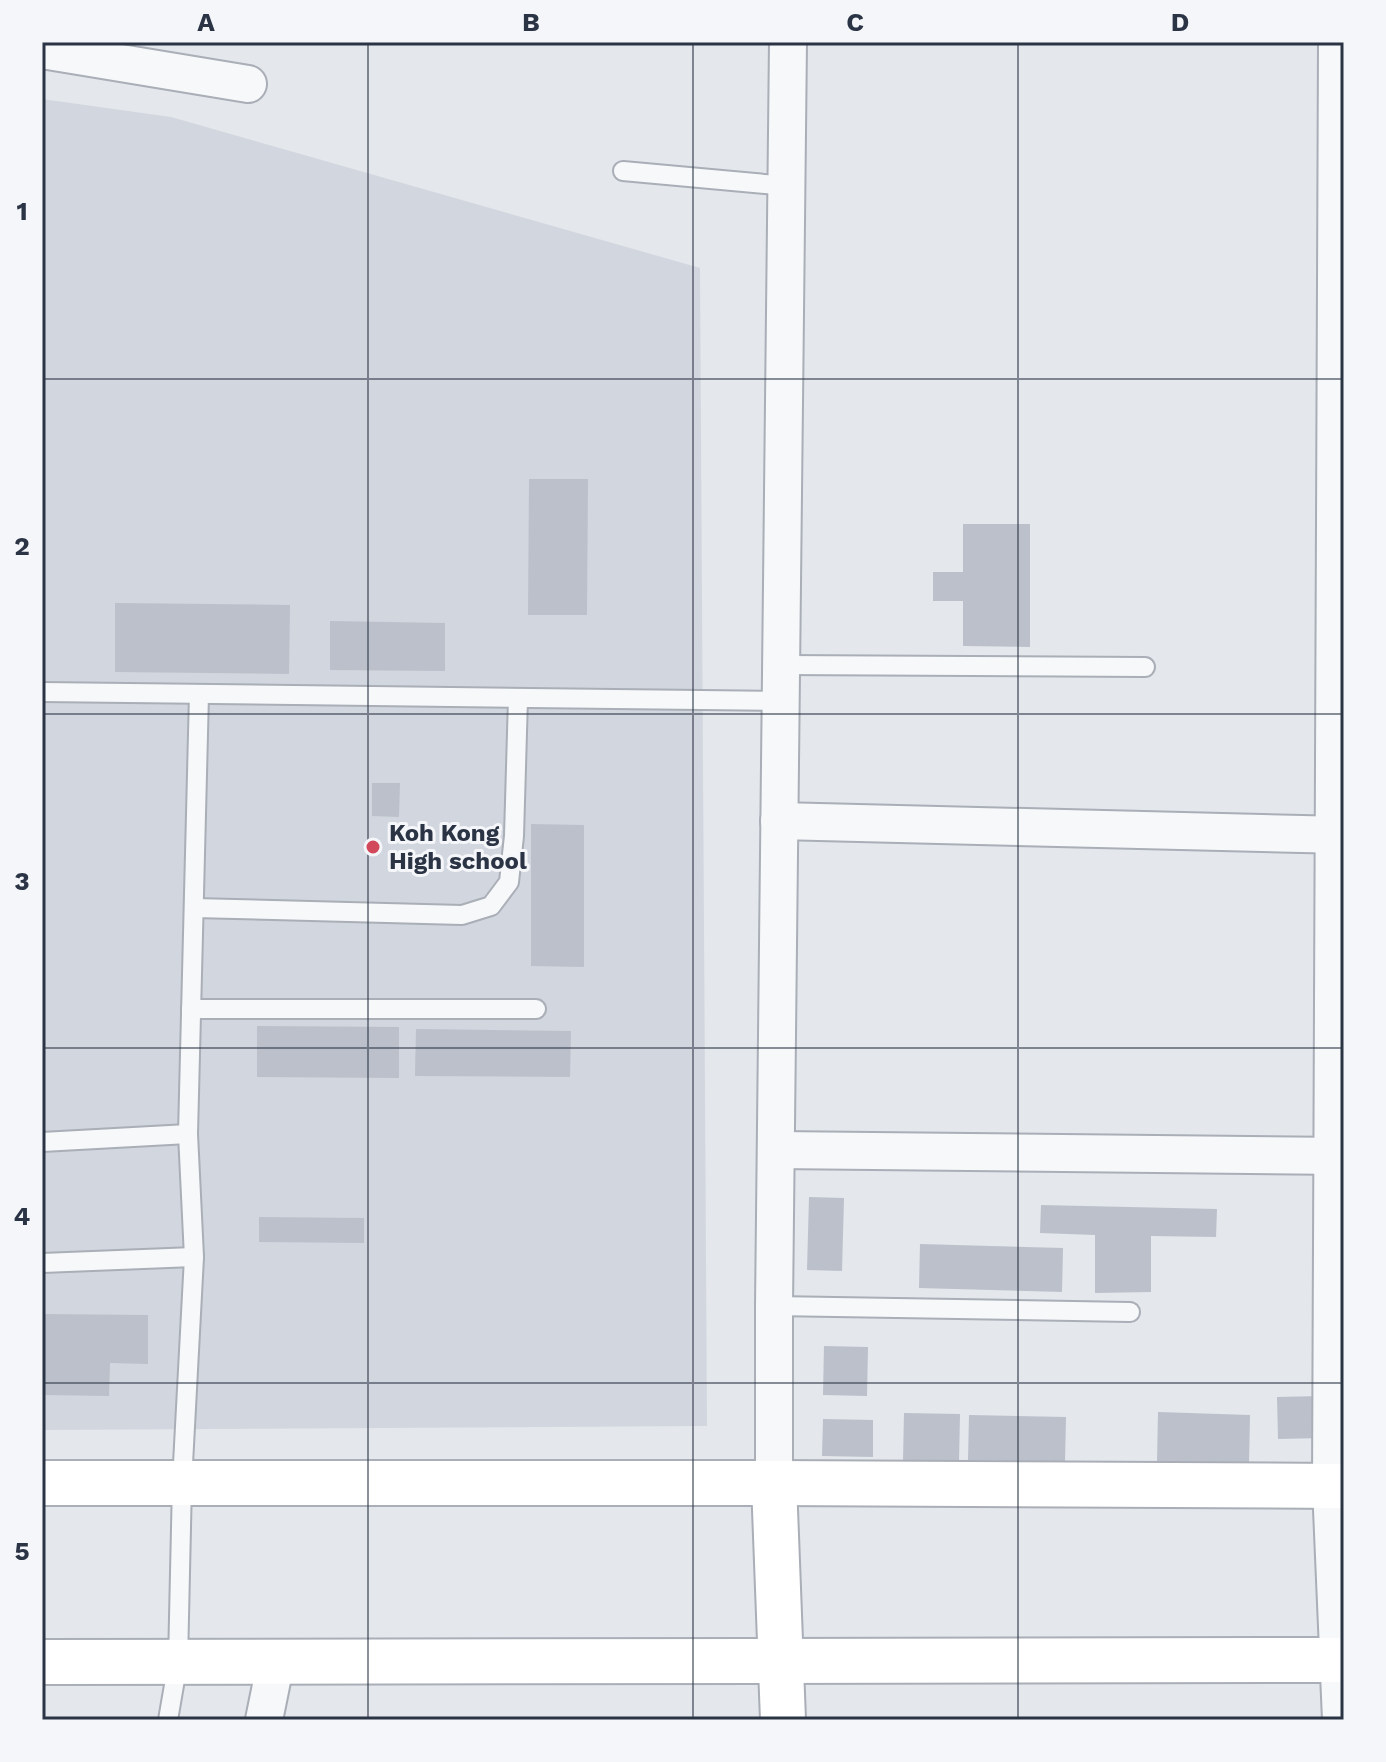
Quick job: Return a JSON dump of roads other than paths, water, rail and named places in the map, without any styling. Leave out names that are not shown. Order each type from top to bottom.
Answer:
[{"type":"street","points":[[783,1720],[774,1483],[774,1306],[788,42]]},
{"type":"street","points":[[1337,42],[1338,1486],[1341,1720]]},
{"type":"street","points":[[42,50],[248,84]]},
{"type":"street","points":[[779,821],[1339,834]]},
{"type":"street","points":[[776,1150],[1338,1156]]},
{"type":"street","points":[[42,1483],[1338,1486]]},
{"type":"street","points":[[42,1662],[1342,1660]]},
{"type":"street","points":[[264,1720],[276,1661]]},
{"type":"lane","points":[[623,171],[787,186]]},
{"type":"lane","points":[[781,665],[1145,667]]},
{"type":"lane","points":[[42,692],[781,701]]},
{"type":"lane","points":[[168,1720],[178,1662],[182,1483],[194,1257],[188,1134],[199,694]]},
{"type":"lane","points":[[194,908],[462,915],[491,906],[509,882],[514,836],[518,698]]},
{"type":"lane","points":[[191,1009],[536,1009]]},
{"type":"lane","points":[[42,1142],[188,1134]]},
{"type":"lane","points":[[42,1263],[194,1257]]},
{"type":"lane","points":[[774,1306],[1130,1312]]},
{"type":"place","name":"Koh Kong High school","points":[[373,847]]}]
